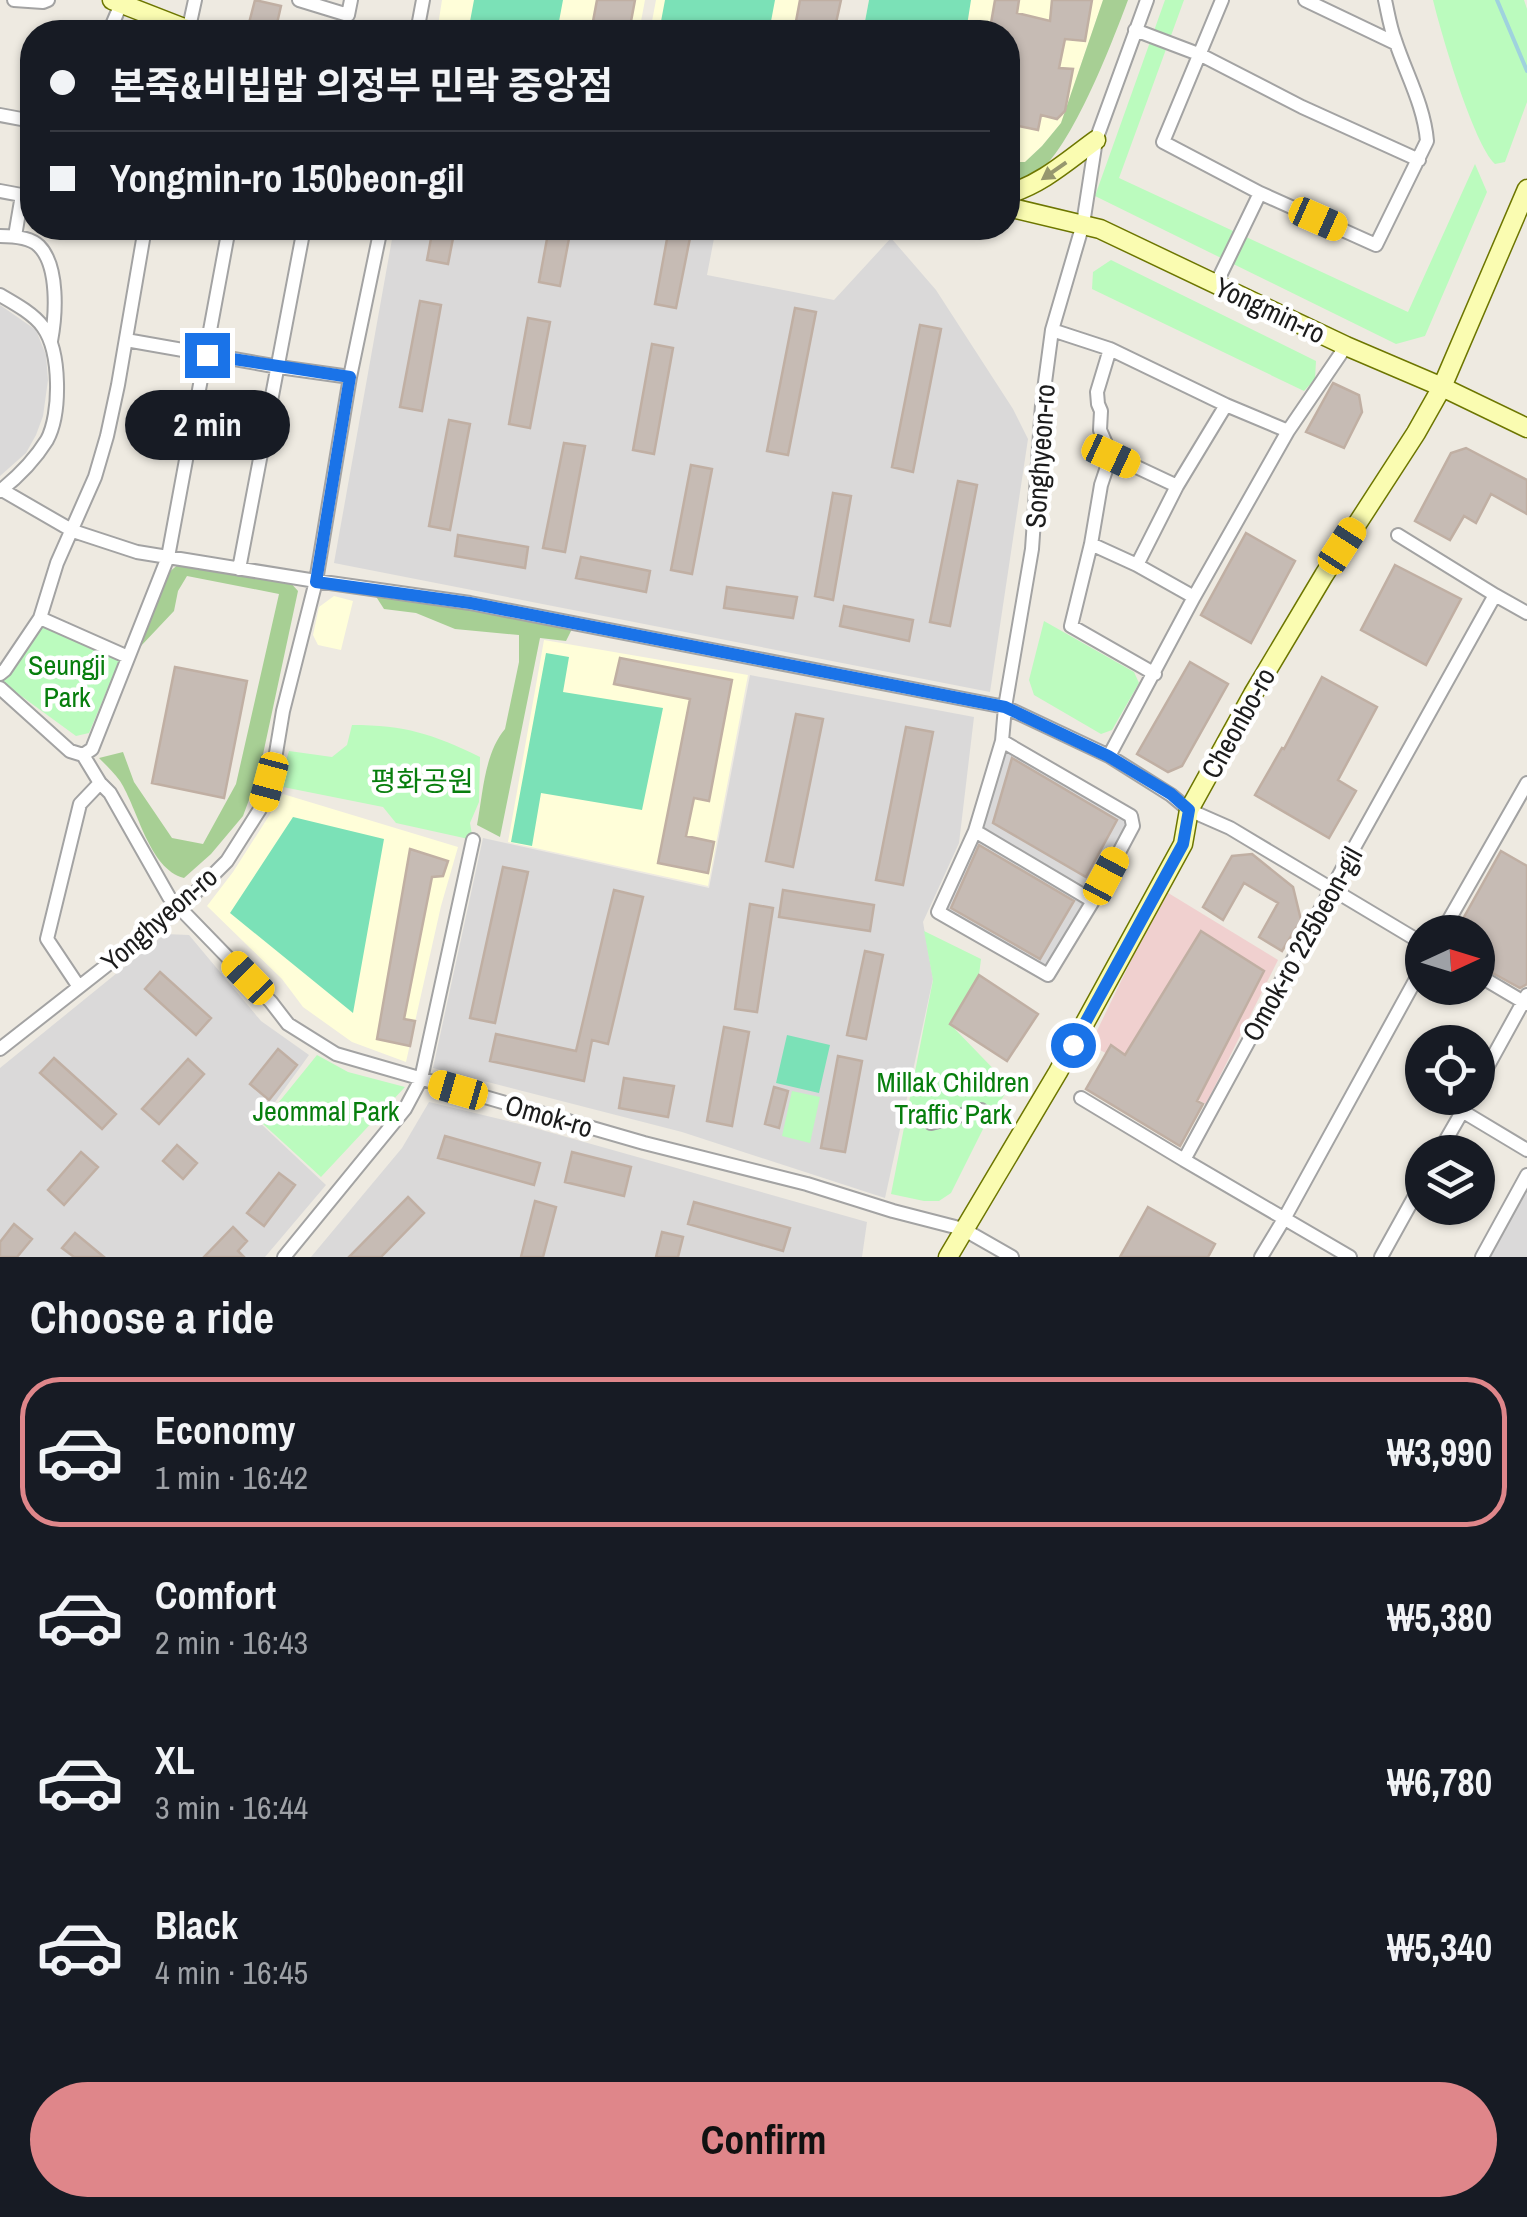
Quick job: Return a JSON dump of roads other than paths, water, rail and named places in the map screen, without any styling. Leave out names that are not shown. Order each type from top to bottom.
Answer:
[{"type":"main road","points":[[116,2],[160,20]]},
{"type":"main road","points":[[1020,190],[1046,177],[1096,140]]},
{"type":"main road","name":"Cheonbo-ro","points":[[948,1257],[1058,1072],[1183,844],[1189,810],[1253,694],[1442,386],[1527,188]]},
{"type":"main road","name":"Yongmin-ro","points":[[1020,210],[1100,229],[1527,428]]},
{"type":"street","points":[[14,0],[48,0]]},
{"type":"street","points":[[299,0],[348,15],[351,0]]},
{"type":"street","name":"Songhyeon-ro","points":[[1093,900],[1048,975],[938,912],[976,831],[1002,742],[1032,549],[1042,406],[1052,330],[1082,224],[1096,140],[1146,0]]},
{"type":"street","points":[[1222,0],[1164,142],[1260,192],[1376,245],[1426,141],[1425,124],[1385,0]]},
{"type":"street","points":[[1305,0],[1396,42]]},
{"type":"street","points":[[1135,30],[1200,54],[1419,160]]},
{"type":"street","points":[[1216,284],[1260,192]]},
{"type":"street","points":[[15,236],[20,219]]},
{"type":"street","points":[[0,236],[20,238]]},
{"type":"street","points":[[25,240],[38,245],[51,267],[54,310],[50,344]]},
{"type":"street","points":[[0,674],[40,618],[58,563],[95,477],[107,436],[143,240]]},
{"type":"street","points":[[83,755],[92,748],[168,557],[227,240]]},
{"type":"street","points":[[239,569],[302,240]]},
{"type":"street","name":"Yonghyeon-ro","points":[[0,1049],[181,907],[227,861],[262,806],[316,582],[378,240]]},
{"type":"street","points":[[0,295],[43,327],[54,351],[59,385],[50,436],[26,470],[1,490],[73,531],[124,549],[470,603],[1005,707],[1108,756],[1171,794],[1189,810],[1230,828],[1405,933]]},
{"type":"street","points":[[1052,330],[1110,348],[1226,405],[1288,430]]},
{"type":"street","points":[[126,340],[350,377]]},
{"type":"street","points":[[1108,756],[1288,430],[1346,346]]},
{"type":"street","points":[[1110,348],[1098,392],[1104,442],[1111,456],[1177,486]]},
{"type":"street","points":[[1137,565],[1177,486],[1226,405]]},
{"type":"street","points":[[1111,456],[1101,485],[1071,626],[1154,674]]},
{"type":"street","points":[[1398,534],[1527,613]]},
{"type":"street","points":[[1091,544],[1194,596]]},
{"type":"street","name":"Omok-ro 225beon-gil","points":[[1184,1160],[1495,594]]},
{"type":"street","points":[[40,618],[128,657]]},
{"type":"street","name":"Omok-ro","points":[[0,688],[70,751],[83,755],[110,793],[169,897],[288,1024],[336,1054],[660,1148],[807,1184],[893,1212],[963,1229],[1012,1257]]},
{"type":"street","points":[[976,831],[1093,900],[1133,826],[1131,816],[1002,742]]},
{"type":"street","points":[[79,987],[46,939],[80,804],[100,783]]},
{"type":"street","points":[[1452,915],[1527,784]]},
{"type":"street","points":[[284,1257],[405,1108],[421,1079],[473,840]]},
{"type":"street","points":[[1495,984],[1526,1000],[1495,1054]]},
{"type":"street","points":[[1261,1257],[1405,999]]},
{"type":"street","points":[[1082,1098],[1350,1257]]},
{"type":"street","points":[[931,1123],[981,1110]]},
{"type":"street","points":[[1467,1115],[1527,1150]]},
{"type":"street","points":[[1482,1257],[1527,1175]]},
{"type":"street","points":[[1382,1257],[1405,1214]]},
{"type":"waterway","points":[[1497,0],[1527,71]]},
{"type":"park label","name":"Seungji Park","points":[[67,681]]},
{"type":"park label","name":"평화공원","points":[[422,781]]},
{"type":"park label","name":"Millak Children Traffic Park","points":[[953,1098]]},
{"type":"park label","name":"Jeommal Park","points":[[326,1111]]}]
